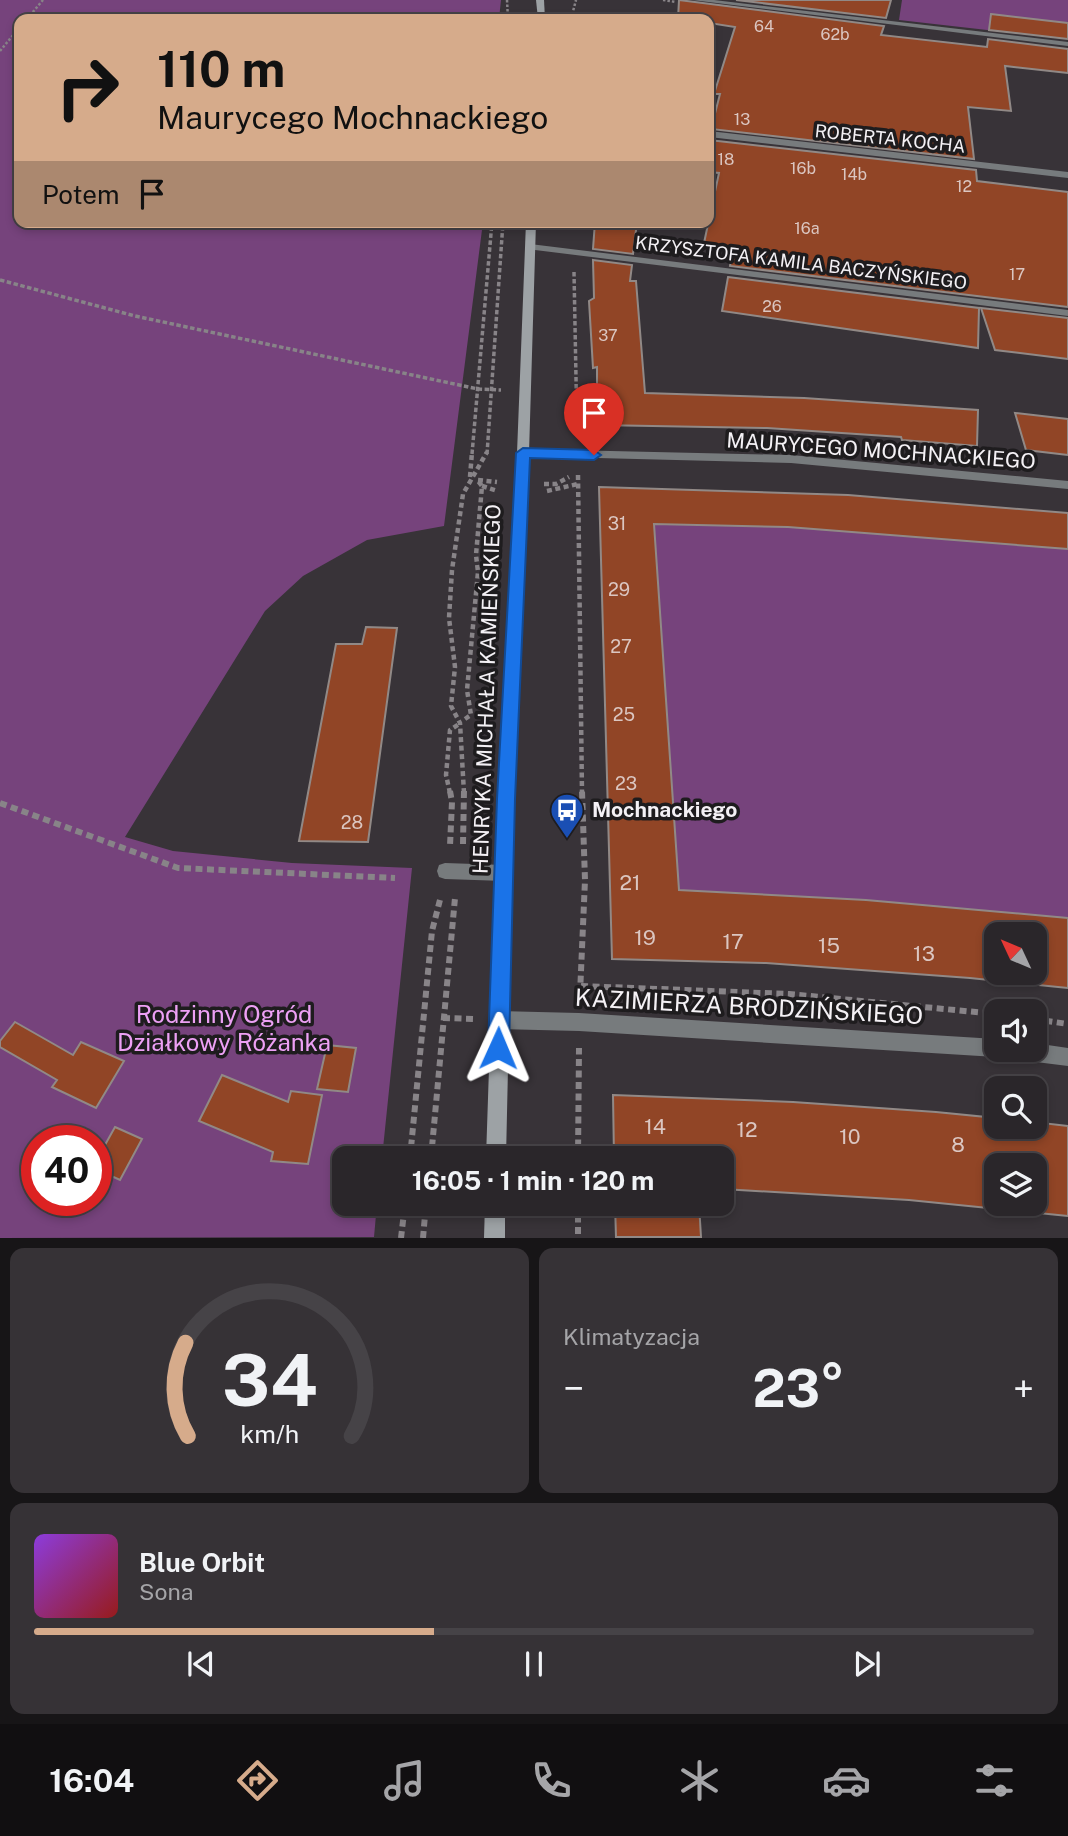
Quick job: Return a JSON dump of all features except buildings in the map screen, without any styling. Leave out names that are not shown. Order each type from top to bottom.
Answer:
[{"type":"street","points":[[696,0],[1068,44]]},
{"type":"street","name":"ROBERTA KOCHA","points":[[714,135],[1068,175]]},
{"type":"street","name":"HENRYKA MICHAŁA KAMIEŃSKIEGO","points":[[496,1146],[504,873],[531,228]]},
{"type":"street","name":"KRZYSZTOFA KAMILA BACZYŃSKIEGO","points":[[530,247],[1068,313]]},
{"type":"street","name":"MAURYCEGO MOCHNACKIEGO","points":[[523,453],[791,459],[1068,485]]},
{"type":"street","points":[[445,871],[504,873]]},
{"type":"street","name":"KAZIMIERZA BRODZIŃSKIEGO","points":[[499,1020],[593,1023],[984,1047]]},
{"type":"street","points":[[1047,1054],[1068,1057]]},
{"type":"street","points":[[494,1237],[495,1216]]},
{"type":"path","points":[[31,14],[43,0]]},
{"type":"path","points":[[507,0],[508,12],[514,12]]},
{"type":"path","points":[[0,51],[14,34]]},
{"type":"path","points":[[474,479],[478,389],[491,228]]},
{"type":"path","points":[[461,853],[465,810],[462,721],[451,706],[455,667],[449,618],[458,514],[463,494],[487,456],[494,390],[503,228]]},
{"type":"path","points":[[573,262],[577,427]]},
{"type":"path","points":[[0,280],[135,316],[478,389],[494,390]]},
{"type":"path","points":[[578,471],[579,678],[585,880],[581,983],[930,1005],[984,1012]]},
{"type":"path","points":[[474,479],[503,483]]},
{"type":"path","points":[[474,479],[482,486],[502,492]]},
{"type":"path","points":[[540,493],[578,484]]},
{"type":"path","points":[[449,853],[452,802],[446,775],[448,740],[450,730],[471,715],[467,690],[478,572],[475,555],[482,486]]},
{"type":"path","points":[[0,803],[178,868],[395,878]]},
{"type":"path","points":[[432,1146],[456,889]]},
{"type":"path","points":[[411,1146],[432,931],[442,890]]},
{"type":"path","points":[[1047,1021],[1068,1024]]},
{"type":"path","points":[[579,1045],[579,1146]]},
{"type":"path","points":[[401,1237],[404,1216]]},
{"type":"path","points":[[423,1237],[425,1216]]},
{"type":"path","points":[[578,1216],[578,1237]]},
{"type":"green space","name":"Rodzinny Ogród Działkowy Różanka","points":[[0,0],[501,0],[500,14],[14,14],[14,228],[482,228],[444,526],[367,540],[303,576],[265,611],[125,837],[173,851],[292,863],[412,868],[383,1146],[332,1146],[332,1216],[376,1216],[374,1237],[0,1238]]},
{"type":"green space","points":[[902,0],[1068,0],[1068,39],[899,20]]},
{"type":"green space","points":[[653,524],[788,527],[1068,549],[1068,919],[866,900],[679,890]]},
{"type":"place","name":"Mochnackiego","points":[[567,840]]},
{"type":"route","points":[[498,1048],[506,799],[523,453],[594,455]]}]
